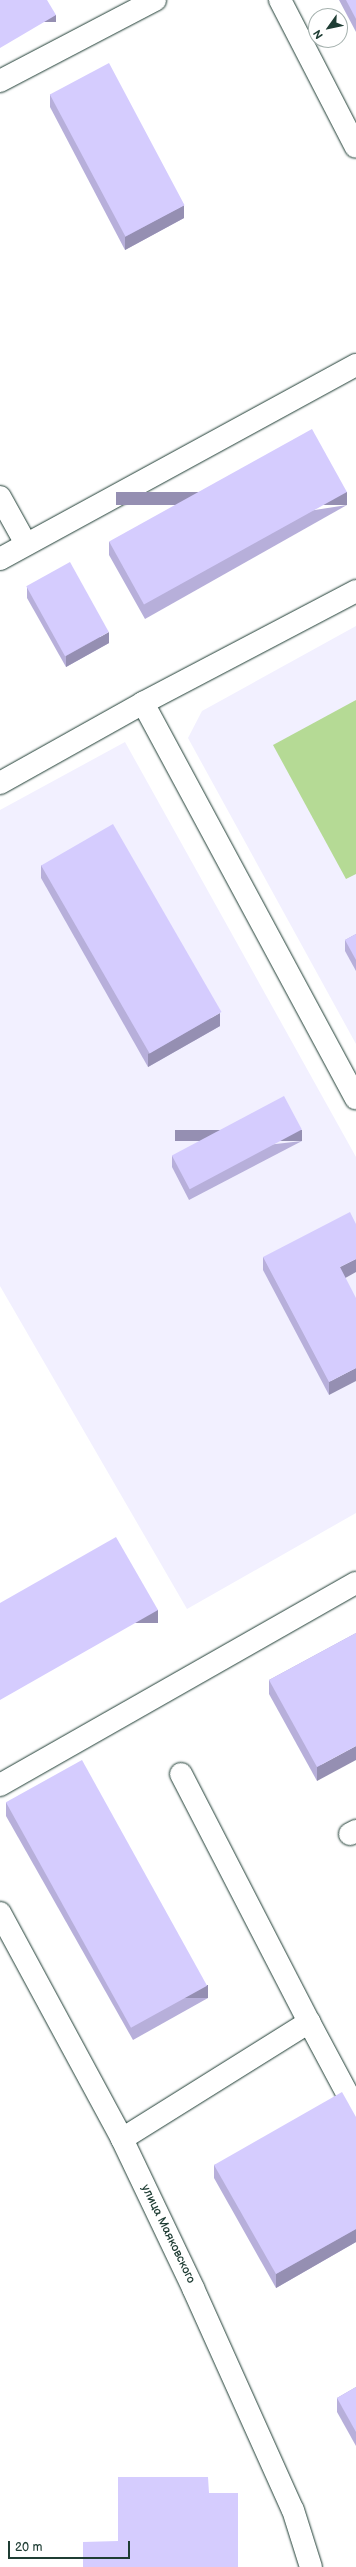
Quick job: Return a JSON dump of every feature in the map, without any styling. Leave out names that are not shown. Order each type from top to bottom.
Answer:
[{"type":"street","points":[[0,81],[155,0]]},
{"type":"street","points":[[280,0],[356,147]]},
{"type":"street","points":[[0,559],[356,365]]},
{"type":"street","points":[[0,497],[26,544]]},
{"type":"street","points":[[0,783],[143,704],[356,591]]},
{"type":"street","points":[[143,704],[356,1098]]},
{"type":"street","points":[[0,1785],[356,1583]]},
{"type":"street","points":[[182,1774],[309,2022],[356,2110]]},
{"type":"street","name":"улица Маяковского","points":[[0,1913],[122,2139],[193,2288],[293,2510],[311,2567]]},
{"type":"street","points":[[122,2139],[309,2022]]},
{"type":"shaded area","points":[[356,626],[356,1044],[188,738],[202,711]]},
{"type":"shaded area","points":[[125,742],[356,1157],[356,1513],[187,1609],[0,1286],[0,810]]},
{"type":"green space","points":[[356,700],[356,874],[346,879],[273,745]]},
{"type":"building","points":[[0,0],[47,0],[56,15],[0,48]]},
{"type":"building","points":[[346,0],[356,0],[356,19]]},
{"type":"building","points":[[109,63],[185,205],[125,237],[50,94]]},
{"type":"building","points":[[312,429],[347,492],[144,604],[109,541]]},
{"type":"building","points":[[70,562],[109,632],[65,656],[26,586]]},
{"type":"building","points":[[113,824],[222,1012],[150,1053],[41,866]]},
{"type":"building","points":[[356,934],[356,960],[345,940]]},
{"type":"building","points":[[284,1096],[302,1130],[190,1189],[172,1156]]},
{"type":"building","points":[[350,1212],[356,1224],[356,1259],[340,1267],[356,1298],[356,1368],[329,1382],[263,1257]]},
{"type":"building","points":[[116,1537],[158,1610],[0,1700],[0,1603]]},
{"type":"building","points":[[356,1633],[356,1746],[317,1767],[269,1680]]},
{"type":"building","points":[[82,1760],[207,1986],[131,2028],[6,1802]]},
{"type":"building","points":[[342,2092],[356,2117],[356,2229],[276,2274],[214,2165]]},
{"type":"building","points":[[356,2387],[356,2432],[337,2398]]},
{"type":"building","points":[[118,2477],[208,2477],[209,2493],[238,2493],[238,2567],[83,2567],[83,2542],[118,2541]]}]
